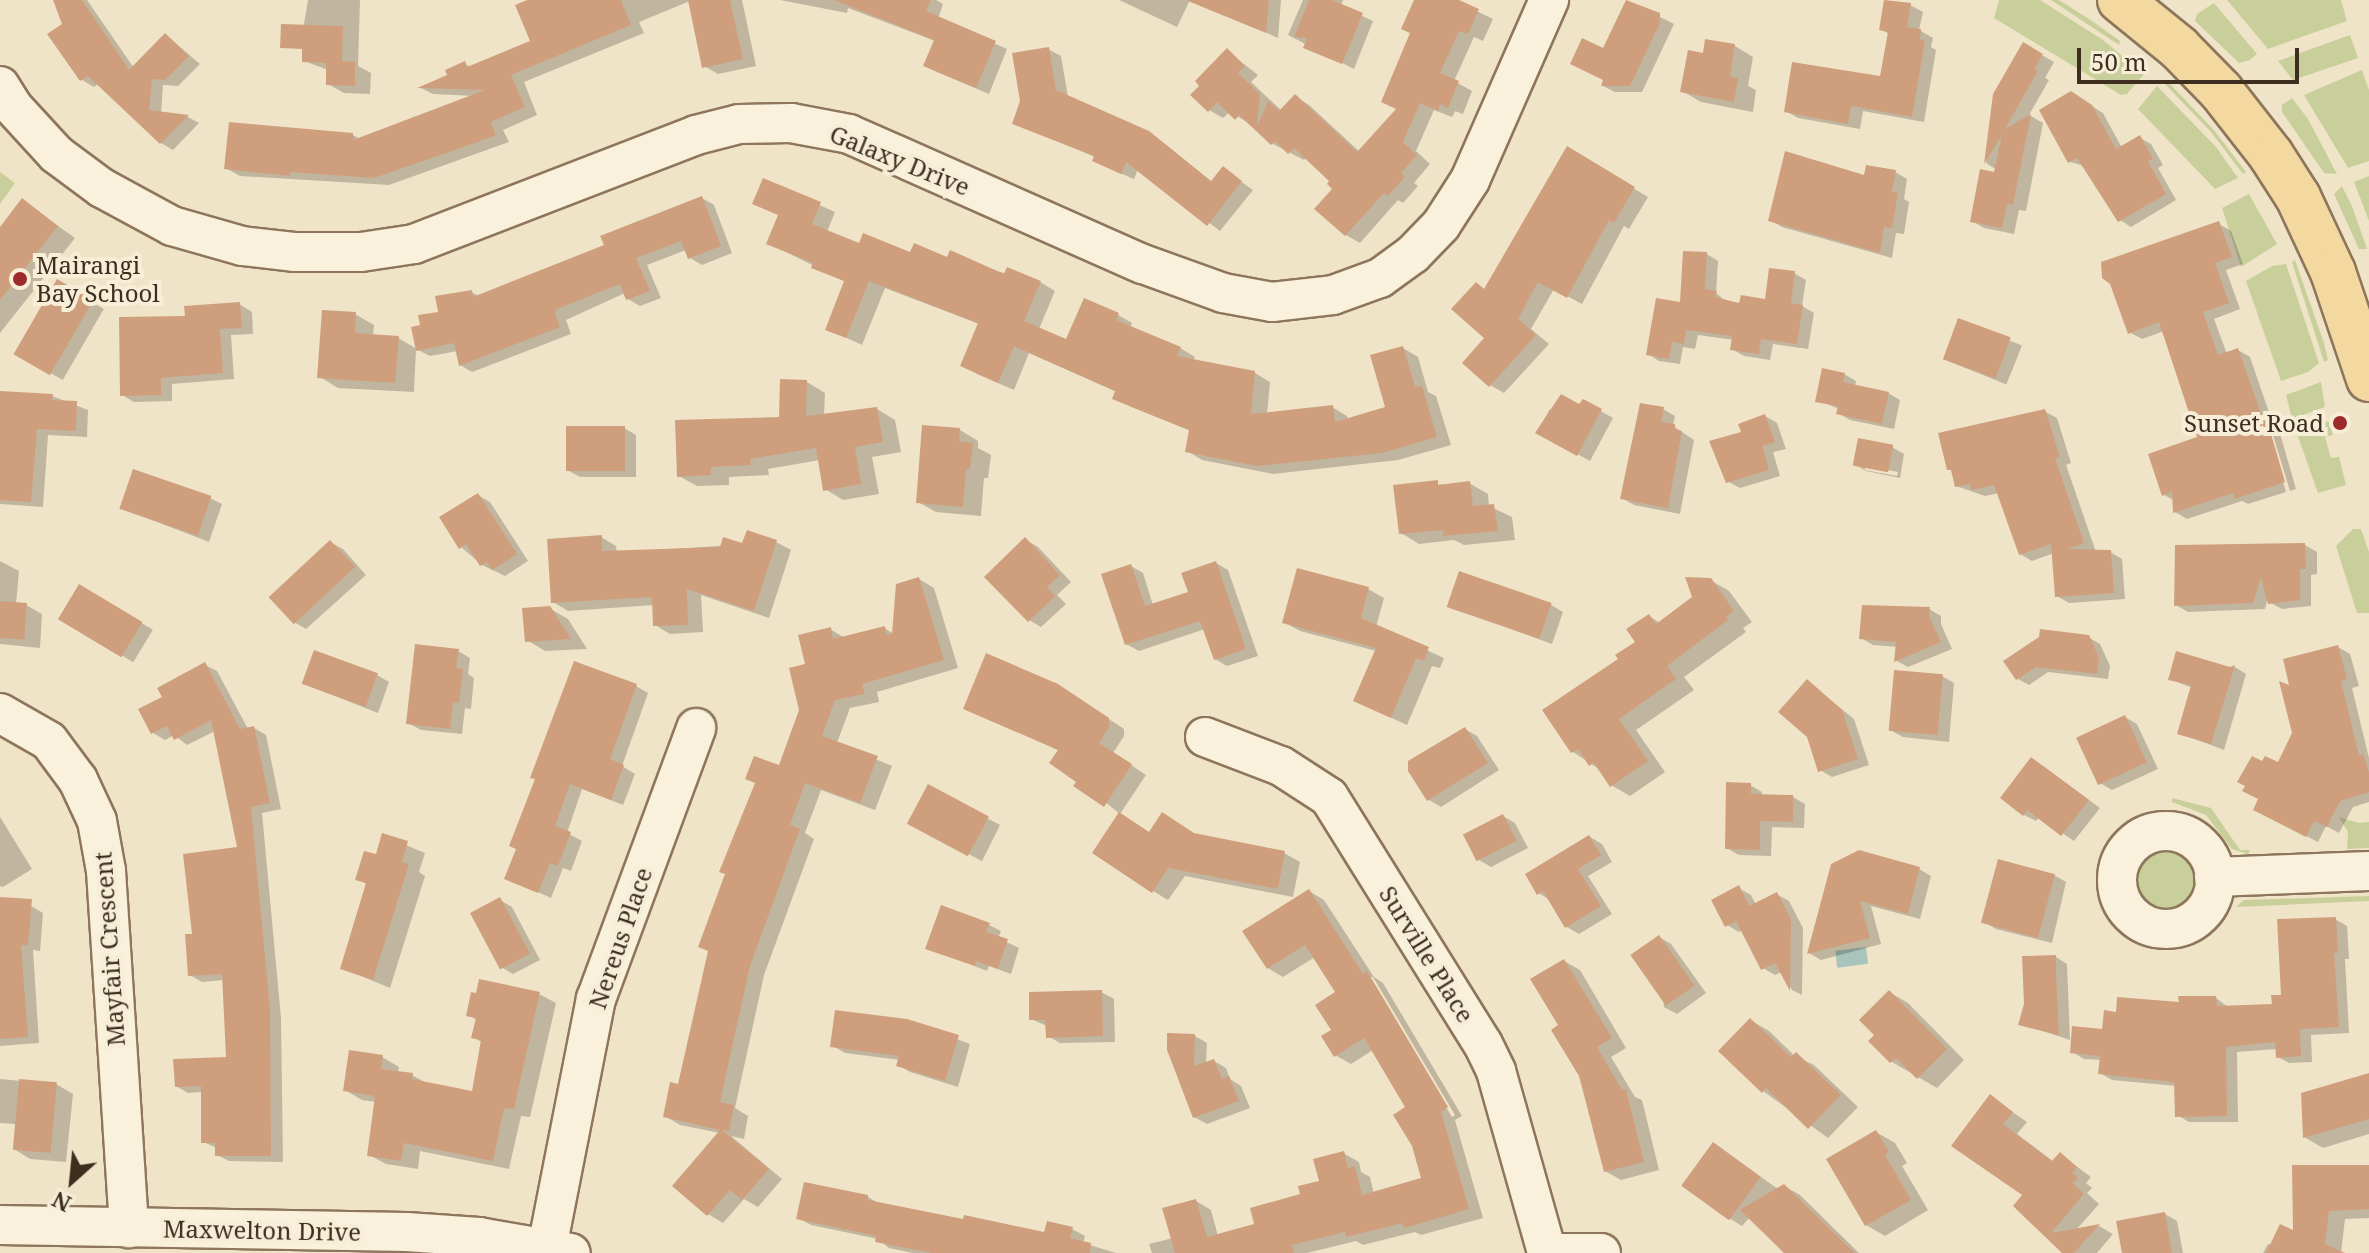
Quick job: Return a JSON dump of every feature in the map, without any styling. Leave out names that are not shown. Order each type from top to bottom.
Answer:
[{"type":"main road","points":[[2120,0],[2179,48],[2240,114],[2271,155],[2298,197],[2333,272],[2369,384]]},
{"type":"street","name":"Galaxy Drive","points":[[0,86],[13,107],[56,154],[102,188],[172,226],[242,246],[294,252],[348,252],[414,244],[696,135],[739,124],[791,123],[849,134],[1143,264],[1223,293],[1272,302],[1333,295],[1380,278],[1413,254],[1441,225],[1470,180],[1549,0]]},
{"type":"street","name":"Mayfair Crescent","points":[[0,713],[49,741],[78,780],[97,821],[106,871],[129,1228]]},
{"type":"street","name":"Nereus Place","points":[[559,1250],[596,999],[696,728]]},
{"type":"street","name":"Surville Place","points":[[1205,737],[1281,766],[1329,797],[1483,1044],[1496,1071],[1547,1253]]},
{"type":"street","points":[[2214,877],[2369,871]]},
{"type":"street","name":"Maxwelton Drive","points":[[0,1225],[407,1232],[478,1245],[559,1250]]},
{"type":"street","points":[[1559,1253],[1601,1253]]},
{"type":"green space","points":[[1999,0],[2040,0],[2103,40],[2144,74],[2127,94],[2121,95],[1994,18]]},
{"type":"green space","points":[[2051,0],[2059,0],[2092,21],[2120,41],[2119,45]]},
{"type":"green space","points":[[2227,0],[2341,0],[2347,21],[2268,49]]},
{"type":"green space","points":[[2214,3],[2257,54],[2250,60],[2239,63],[2195,21],[2197,14]]},
{"type":"green space","points":[[2350,35],[2358,58],[2293,80],[2278,61]]},
{"type":"green space","points":[[2362,70],[2369,90],[2369,161],[2348,168],[2304,95]]},
{"type":"green space","points":[[2162,81],[2168,82],[2214,130],[2246,172],[2243,174],[2211,132]]},
{"type":"green space","points":[[2157,86],[2216,147],[2238,178],[2215,189],[2138,109]]},
{"type":"green space","points":[[2292,98],[2308,119],[2337,174],[2324,173],[2282,112],[2282,105]]},
{"type":"green space","points":[[0,172],[15,183],[0,204]]},
{"type":"green space","points":[[2369,176],[2369,221],[2354,182]]},
{"type":"green space","points":[[2342,186],[2367,249],[2359,249],[2334,194]]},
{"type":"green space","points":[[2249,194],[2277,244],[2241,267],[2222,208]]},
{"type":"green space","points":[[2295,260],[2324,343],[2328,360],[2324,362],[2292,262]]},
{"type":"green space","points":[[2286,264],[2319,363],[2308,372],[2281,381],[2246,281],[2272,266]]},
{"type":"green space","points":[[2321,382],[2325,407],[2292,419],[2286,395]]},
{"type":"green space","points":[[2329,421],[2333,435],[2325,437],[2331,458],[2339,457],[2346,485],[2318,493],[2296,431]]},
{"type":"green space","points":[[2353,529],[2361,529],[2369,552],[2369,613],[2357,613],[2336,546]]},
{"type":"green space","points":[[2172,798],[2211,808],[2240,850],[2250,850],[2248,854],[2232,849],[2206,815],[2172,802]]},
{"type":"green space","points":[[2339,817],[2359,823],[2369,822],[2369,848],[2347,849],[2348,832]]},
{"type":"green space","points":[[2166,850],[2187,858],[2195,879],[2187,900],[2166,908],[2145,900],[2137,879],[2145,858]]},
{"type":"green space","points":[[2369,896],[2369,901],[2236,907],[2244,900]]},
{"type":"water","points":[[1866,947],[1868,964],[1837,968],[1835,951]]},
{"type":"building","points":[[53,0],[82,0],[129,70],[165,33],[189,56],[165,80],[152,79],[149,110],[189,115],[160,144],[88,76],[80,81],[47,34],[62,24]]},
{"type":"building","points":[[527,0],[621,0],[631,25],[511,75],[525,107],[491,122],[496,135],[475,143],[374,178],[290,172],[290,176],[224,169],[229,122],[353,133],[353,140],[485,90],[417,88],[447,75],[445,70],[465,61],[467,67],[530,41],[515,5]]},
{"type":"building","points":[[688,0],[730,0],[743,59],[702,68]]},
{"type":"building","points":[[834,0],[931,0],[926,11],[996,41],[976,88],[923,66],[934,40]]},
{"type":"building","points":[[1188,0],[1269,0],[1266,33],[1188,1]]},
{"type":"building","points":[[1309,0],[1332,0],[1363,13],[1342,64],[1303,48],[1307,38],[1294,37]]},
{"type":"building","points":[[1414,0],[1459,0],[1479,9],[1468,34],[1459,31],[1440,73],[1459,81],[1448,108],[1440,104],[1438,111],[1420,103],[1403,142],[1417,155],[1401,173],[1405,177],[1388,196],[1384,193],[1345,236],[1314,209],[1332,189],[1327,184],[1329,181],[1294,148],[1288,154],[1275,141],[1271,145],[1239,115],[1235,120],[1217,102],[1208,112],[1190,95],[1199,86],[1195,81],[1227,48],[1245,66],[1238,73],[1260,94],[1257,127],[1268,101],[1279,111],[1295,94],[1357,152],[1396,109],[1381,102],[1410,33],[1401,29]]},
{"type":"building","points":[[1626,0],[1660,13],[1660,23],[1630,86],[1601,86],[1603,80],[1570,64],[1582,38],[1603,48]]},
{"type":"building","points":[[1884,0],[1911,3],[1907,27],[1921,29],[1920,40],[1925,41],[1912,117],[1851,106],[1848,124],[1784,112],[1792,62],[1880,76],[1888,32],[1879,30]]},
{"type":"building","points":[[281,24],[343,26],[342,61],[355,62],[355,86],[326,85],[326,63],[302,62],[302,49],[280,48]]},
{"type":"building","points":[[1705,39],[1735,44],[1730,77],[1738,78],[1734,102],[1680,92],[1688,50],[1703,53]]},
{"type":"building","points":[[2023,42],[2043,54],[2034,69],[2038,71],[2005,129],[2031,114],[2013,205],[2007,204],[2002,228],[1970,222],[1980,169],[1994,172],[2002,135],[1984,164],[1993,94]]},
{"type":"building","points":[[1049,47],[1056,90],[1149,131],[1211,181],[1223,166],[1242,181],[1207,226],[1126,162],[1121,174],[1092,161],[1094,156],[1012,124],[1020,101],[1012,53]]},
{"type":"building","points":[[2071,91],[2092,105],[2116,149],[2140,135],[2153,159],[2148,161],[2166,194],[2118,222],[2077,158],[2068,163],[2039,110]]},
{"type":"building","points":[[1567,146],[1635,187],[1614,223],[1609,220],[1567,298],[1538,282],[1518,319],[1536,335],[1489,387],[1462,363],[1484,338],[1451,309],[1476,282],[1484,289]]},
{"type":"building","points":[[1785,151],[1864,175],[1866,165],[1896,170],[1892,192],[1898,193],[1892,228],[1884,227],[1880,253],[1768,221]]},
{"type":"building","points":[[763,178],[821,202],[812,224],[859,243],[863,233],[910,252],[914,243],[947,257],[950,250],[1004,274],[1007,267],[1041,281],[1024,321],[1066,339],[1084,298],[1119,313],[1116,320],[1181,347],[1177,356],[1255,371],[1251,414],[1333,405],[1335,422],[1385,407],[1370,355],[1403,346],[1415,387],[1422,386],[1437,437],[1382,453],[1257,466],[1185,452],[1189,430],[1112,399],[1115,391],[1014,346],[998,383],[960,366],[978,323],[869,281],[846,338],[825,330],[844,281],[811,268],[813,263],[766,244],[778,215],[752,204]]},
{"type":"building","points":[[702,196],[721,246],[688,259],[681,241],[636,258],[650,291],[626,300],[620,284],[557,309],[555,313],[560,327],[459,366],[454,343],[416,351],[411,327],[420,325],[418,315],[438,312],[435,296],[472,290],[473,297],[604,245],[600,236]]},
{"type":"building","points":[[22,198],[58,226],[0,300],[0,227]]},
{"type":"building","points":[[2219,221],[2232,257],[2215,263],[2229,303],[2203,312],[2218,355],[2238,348],[2264,422],[2267,420],[2285,482],[2235,499],[2233,493],[2173,513],[2172,491],[2162,496],[2148,454],[2197,437],[2159,322],[2128,334],[2110,284],[2102,278],[2101,262]]},
{"type":"building","points":[[1683,251],[1707,252],[1705,289],[1717,291],[1715,297],[1739,303],[1741,295],[1765,299],[1769,268],[1795,271],[1791,303],[1803,305],[1797,344],[1761,339],[1759,354],[1730,350],[1732,336],[1686,330],[1684,344],[1672,342],[1669,359],[1646,355],[1656,298],[1680,302]]},
{"type":"building","points":[[57,279],[93,300],[50,375],[14,354]]},
{"type":"building","points":[[240,302],[242,328],[220,329],[223,373],[161,378],[161,395],[120,396],[119,317],[185,316],[184,306]]},
{"type":"building","points":[[322,310],[356,312],[355,333],[399,336],[395,383],[317,378]]},
{"type":"building","points":[[1958,318],[2011,337],[1996,378],[1943,359]]},
{"type":"building","points":[[1822,368],[1845,373],[1843,382],[1889,392],[1882,424],[1836,414],[1838,406],[1815,402]]},
{"type":"building","points":[[780,379],[807,380],[806,416],[877,407],[883,442],[855,447],[861,484],[823,491],[816,448],[750,459],[751,465],[711,467],[711,475],[677,477],[675,420],[779,417]]},
{"type":"building","points":[[0,391],[53,394],[52,400],[77,401],[76,431],[37,429],[31,502],[0,500]]},
{"type":"building","points":[[1561,394],[1579,404],[1583,399],[1602,409],[1577,456],[1535,433]]},
{"type":"building","points":[[1640,403],[1664,407],[1661,422],[1675,424],[1675,429],[1682,431],[1668,508],[1620,499]]},
{"type":"building","points":[[2045,409],[2060,457],[2055,458],[2084,543],[2068,549],[2111,550],[2114,593],[2055,597],[2051,544],[2019,555],[1994,485],[1971,490],[1970,484],[1955,487],[1951,470],[1947,470],[1938,433]]},
{"type":"building","points":[[1765,414],[1775,442],[1762,446],[1769,470],[1726,483],[1709,441],[1741,432],[1738,424]]},
{"type":"building","points":[[922,425],[960,428],[959,441],[973,443],[970,469],[966,469],[963,507],[916,503]]},
{"type":"building","points":[[566,426],[625,426],[625,471],[566,471]]},
{"type":"building","points":[[1858,438],[1893,445],[1888,472],[1853,465]]},
{"type":"building","points":[[133,469],[211,496],[198,536],[119,509]]},
{"type":"building","points":[[1438,480],[1438,485],[1470,481],[1473,506],[1494,504],[1498,531],[1443,536],[1443,530],[1399,534],[1393,485]]},
{"type":"building","points":[[478,493],[517,554],[492,570],[487,562],[480,566],[466,544],[459,549],[439,517]]},
{"type":"building","points":[[747,530],[777,540],[754,611],[687,589],[688,625],[653,626],[652,597],[551,603],[547,539],[602,535],[602,551],[720,547],[723,537],[742,543]]},
{"type":"building","points":[[1025,537],[1060,575],[1047,587],[1055,596],[1028,622],[984,577]]},
{"type":"building","points":[[330,540],[355,567],[294,624],[269,597]]},
{"type":"building","points":[[2305,543],[2306,569],[2300,569],[2300,600],[2268,604],[2261,577],[2253,603],[2174,606],[2175,545]]},
{"type":"building","points":[[1216,561],[1246,649],[1214,660],[1200,621],[1125,645],[1101,574],[1131,564],[1145,606],[1188,592],[1181,573]]},
{"type":"building","points":[[1297,568],[1369,587],[1361,618],[1429,647],[1424,661],[1416,658],[1391,718],[1353,701],[1376,648],[1282,623]]},
{"type":"building","points":[[1459,571],[1552,603],[1539,639],[1447,607]]},
{"type":"building","points":[[919,577],[944,660],[862,684],[865,694],[835,700],[822,736],[878,756],[860,803],[805,783],[790,825],[800,829],[750,966],[720,1102],[734,1105],[729,1131],[722,1130],[769,1169],[742,1200],[730,1190],[707,1216],[672,1186],[720,1130],[663,1117],[670,1082],[678,1084],[708,951],[698,947],[725,874],[719,872],[755,783],[745,779],[754,756],[779,765],[799,710],[789,668],[805,664],[798,635],[831,627],[833,639],[885,626],[886,635],[892,634],[896,584]]},
{"type":"building","points":[[1685,577],[1711,578],[1734,611],[1726,617],[1728,620],[1667,666],[1676,679],[1619,719],[1648,761],[1610,787],[1594,763],[1589,766],[1578,749],[1571,753],[1542,710],[1618,659],[1615,655],[1635,642],[1626,629],[1649,614],[1656,624],[1692,597]]},
{"type":"building","points":[[79,584],[142,622],[121,657],[58,619]]},
{"type":"building","points":[[0,601],[27,603],[24,640],[0,638]]},
{"type":"building","points":[[1862,605],[1930,607],[1929,616],[1941,642],[1894,662],[1896,642],[1859,639]]},
{"type":"building","points":[[550,606],[571,639],[525,642],[522,608]]},
{"type":"building","points":[[2040,629],[2089,635],[2099,658],[2097,674],[2036,667],[2016,680],[2003,661],[2039,637]]},
{"type":"building","points":[[415,644],[459,649],[456,668],[463,669],[459,703],[453,702],[450,729],[406,724]]},
{"type":"building","points":[[2338,645],[2347,679],[2341,681],[2359,756],[2363,754],[2369,772],[2369,792],[2340,801],[2327,827],[2314,821],[2306,837],[2253,810],[2258,799],[2242,791],[2245,786],[2237,782],[2252,756],[2262,761],[2265,756],[2278,762],[2292,733],[2279,681],[2289,685],[2283,659]]},
{"type":"building","points":[[314,650],[378,673],[366,707],[302,684]]},
{"type":"building","points":[[2176,651],[2230,667],[2235,665],[2211,744],[2177,734],[2191,685],[2168,680]]},
{"type":"building","points":[[986,653],[1058,684],[1109,718],[1109,727],[1099,743],[1132,764],[1104,807],[1073,786],[1076,782],[1049,763],[1058,750],[963,709]]},
{"type":"building","points":[[574,661],[637,684],[610,759],[624,765],[611,800],[570,784],[555,826],[571,832],[558,866],[550,863],[538,893],[504,879],[516,849],[509,846],[535,779],[530,778]]},
{"type":"building","points":[[205,662],[240,729],[254,726],[270,803],[251,807],[270,1010],[271,1156],[215,1156],[215,1143],[201,1143],[201,1086],[175,1087],[173,1059],[226,1057],[222,974],[188,976],[185,934],[192,934],[183,854],[237,847],[211,720],[174,740],[167,726],[151,734],[138,709],[162,697],[157,688]]},
{"type":"building","points":[[1894,670],[1943,674],[1937,735],[1889,731]]},
{"type":"building","points":[[1807,679],[1842,710],[1858,759],[1818,772],[1807,737],[1778,712]]},
{"type":"building","points":[[2125,715],[2147,762],[2098,785],[2076,738]]},
{"type":"building","points":[[1465,727],[1488,763],[1427,801],[1408,771],[1408,761]]},
{"type":"building","points":[[2031,757],[2089,800],[2061,836],[2027,810],[2023,816],[2000,798]]},
{"type":"building","points":[[1726,782],[1751,783],[1751,794],[1793,795],[1793,822],[1760,821],[1760,850],[1725,849]]},
{"type":"building","points":[[928,784],[989,816],[968,856],[907,824]]},
{"type":"building","points":[[1119,812],[1149,832],[1162,812],[1194,833],[1285,851],[1278,889],[1168,868],[1152,893],[1092,853]]},
{"type":"building","points":[[1503,814],[1517,841],[1477,861],[1463,834]]},
{"type":"building","points":[[382,833],[408,841],[402,862],[409,864],[373,980],[340,969],[366,883],[355,880],[364,851],[376,854]]},
{"type":"building","points":[[1589,835],[1601,855],[1578,869],[1601,906],[1565,928],[1543,891],[1537,895],[1525,874]]},
{"type":"building","points":[[1859,850],[1920,867],[1908,914],[1860,901],[1870,938],[1807,954],[1831,864]]},
{"type":"building","points":[[1998,859],[2055,874],[2038,938],[1981,923]]},
{"type":"building","points":[[1739,885],[1749,906],[1777,892],[1791,920],[1790,991],[1775,963],[1761,970],[1736,921],[1725,927],[1711,900]]},
{"type":"building","points":[[1309,889],[1363,974],[1367,971],[1448,1107],[1441,1112],[1469,1209],[1404,1228],[1403,1223],[1346,1237],[1345,1232],[1292,1245],[1294,1253],[1175,1253],[1162,1208],[1196,1199],[1207,1237],[1254,1224],[1250,1208],[1300,1194],[1298,1186],[1319,1181],[1313,1159],[1344,1151],[1348,1168],[1355,1166],[1362,1195],[1421,1178],[1412,1146],[1393,1115],[1405,1107],[1364,1038],[1334,1057],[1321,1036],[1331,1030],[1315,1005],[1335,992],[1305,945],[1267,969],[1242,931]]},
{"type":"building","points":[[0,897],[32,899],[28,945],[21,945],[28,1037],[0,1039]]},
{"type":"building","points":[[500,897],[530,954],[500,969],[470,913]]},
{"type":"building","points":[[941,905],[990,923],[986,932],[1008,939],[998,969],[976,961],[975,966],[925,949]]},
{"type":"building","points":[[2336,917],[2338,953],[2334,953],[2339,1027],[2300,1029],[2301,1056],[2276,1058],[2275,1042],[2226,1047],[2227,1116],[2175,1117],[2174,1082],[2098,1074],[2100,1056],[2070,1053],[2072,1026],[2102,1029],[2104,1010],[2116,1012],[2117,997],[2179,1002],[2178,996],[2216,996],[2217,1006],[2272,1004],[2271,995],[2281,995],[2277,919]]},
{"type":"building","points":[[1659,935],[1695,986],[1666,1006],[1630,955]]},
{"type":"building","points":[[2056,955],[2059,1035],[2018,1025],[2024,1004],[2022,956]]},
{"type":"building","points":[[1564,959],[1612,1038],[1597,1047],[1622,1090],[1626,1089],[1644,1162],[1604,1172],[1579,1076],[1551,1030],[1558,1025],[1530,979]]},
{"type":"building","points":[[479,979],[540,992],[514,1109],[504,1108],[493,1161],[404,1143],[401,1161],[367,1156],[375,1096],[343,1091],[349,1050],[383,1055],[381,1069],[413,1073],[412,1079],[472,1091],[481,1040],[471,1038],[476,1018],[466,1016],[471,992],[476,993]]},
{"type":"building","points":[[1102,990],[1103,1036],[1046,1038],[1045,1020],[1029,1020],[1029,992]]},
{"type":"building","points":[[1889,990],[1947,1049],[1917,1079],[1896,1058],[1890,1063],[1868,1041],[1874,1035],[1859,1020]]},
{"type":"building","points":[[835,1010],[907,1019],[959,1035],[945,1081],[896,1066],[899,1056],[830,1047]]},
{"type":"building","points":[[1750,1018],[1791,1057],[1796,1052],[1841,1095],[1808,1129],[1766,1088],[1762,1093],[1718,1051]]},
{"type":"building","points":[[1167,1033],[1195,1034],[1194,1066],[1214,1059],[1222,1079],[1229,1076],[1239,1101],[1193,1118],[1167,1050]]},
{"type":"building","points":[[2369,1073],[2369,1119],[2303,1138],[2301,1093]]},
{"type":"building","points":[[19,1079],[57,1082],[51,1153],[13,1150]]},
{"type":"building","points":[[1990,1094],[2013,1112],[2003,1124],[2052,1161],[2060,1152],[2077,1167],[2072,1173],[2078,1178],[2073,1183],[2084,1194],[2051,1233],[2100,1224],[2074,1253],[2062,1253],[2013,1206],[2022,1195],[1951,1146]]},
{"type":"building","points":[[1876,1130],[1889,1152],[1885,1155],[1911,1200],[1865,1226],[1826,1159]]},
{"type":"building","points":[[1713,1142],[1761,1177],[1729,1220],[1681,1186]]},
{"type":"building","points":[[2292,1165],[2369,1165],[2369,1209],[2329,1211],[2325,1244],[2345,1253],[2266,1253],[2280,1224],[2293,1230]]},
{"type":"building","points":[[804,1182],[868,1195],[868,1200],[963,1219],[964,1215],[1044,1232],[1047,1221],[1073,1227],[1070,1238],[1091,1243],[1090,1253],[932,1253],[875,1242],[876,1236],[796,1219]]},
{"type":"building","points":[[1784,1184],[1855,1253],[1784,1253],[1740,1210]]},
{"type":"building","points":[[2165,1212],[2172,1253],[2122,1253],[2116,1221]]},
{"type":"place","name":"Mairangi Bay School","points":[[20,279]]},
{"type":"place","name":"Sunset Road","points":[[2340,423]]}]
